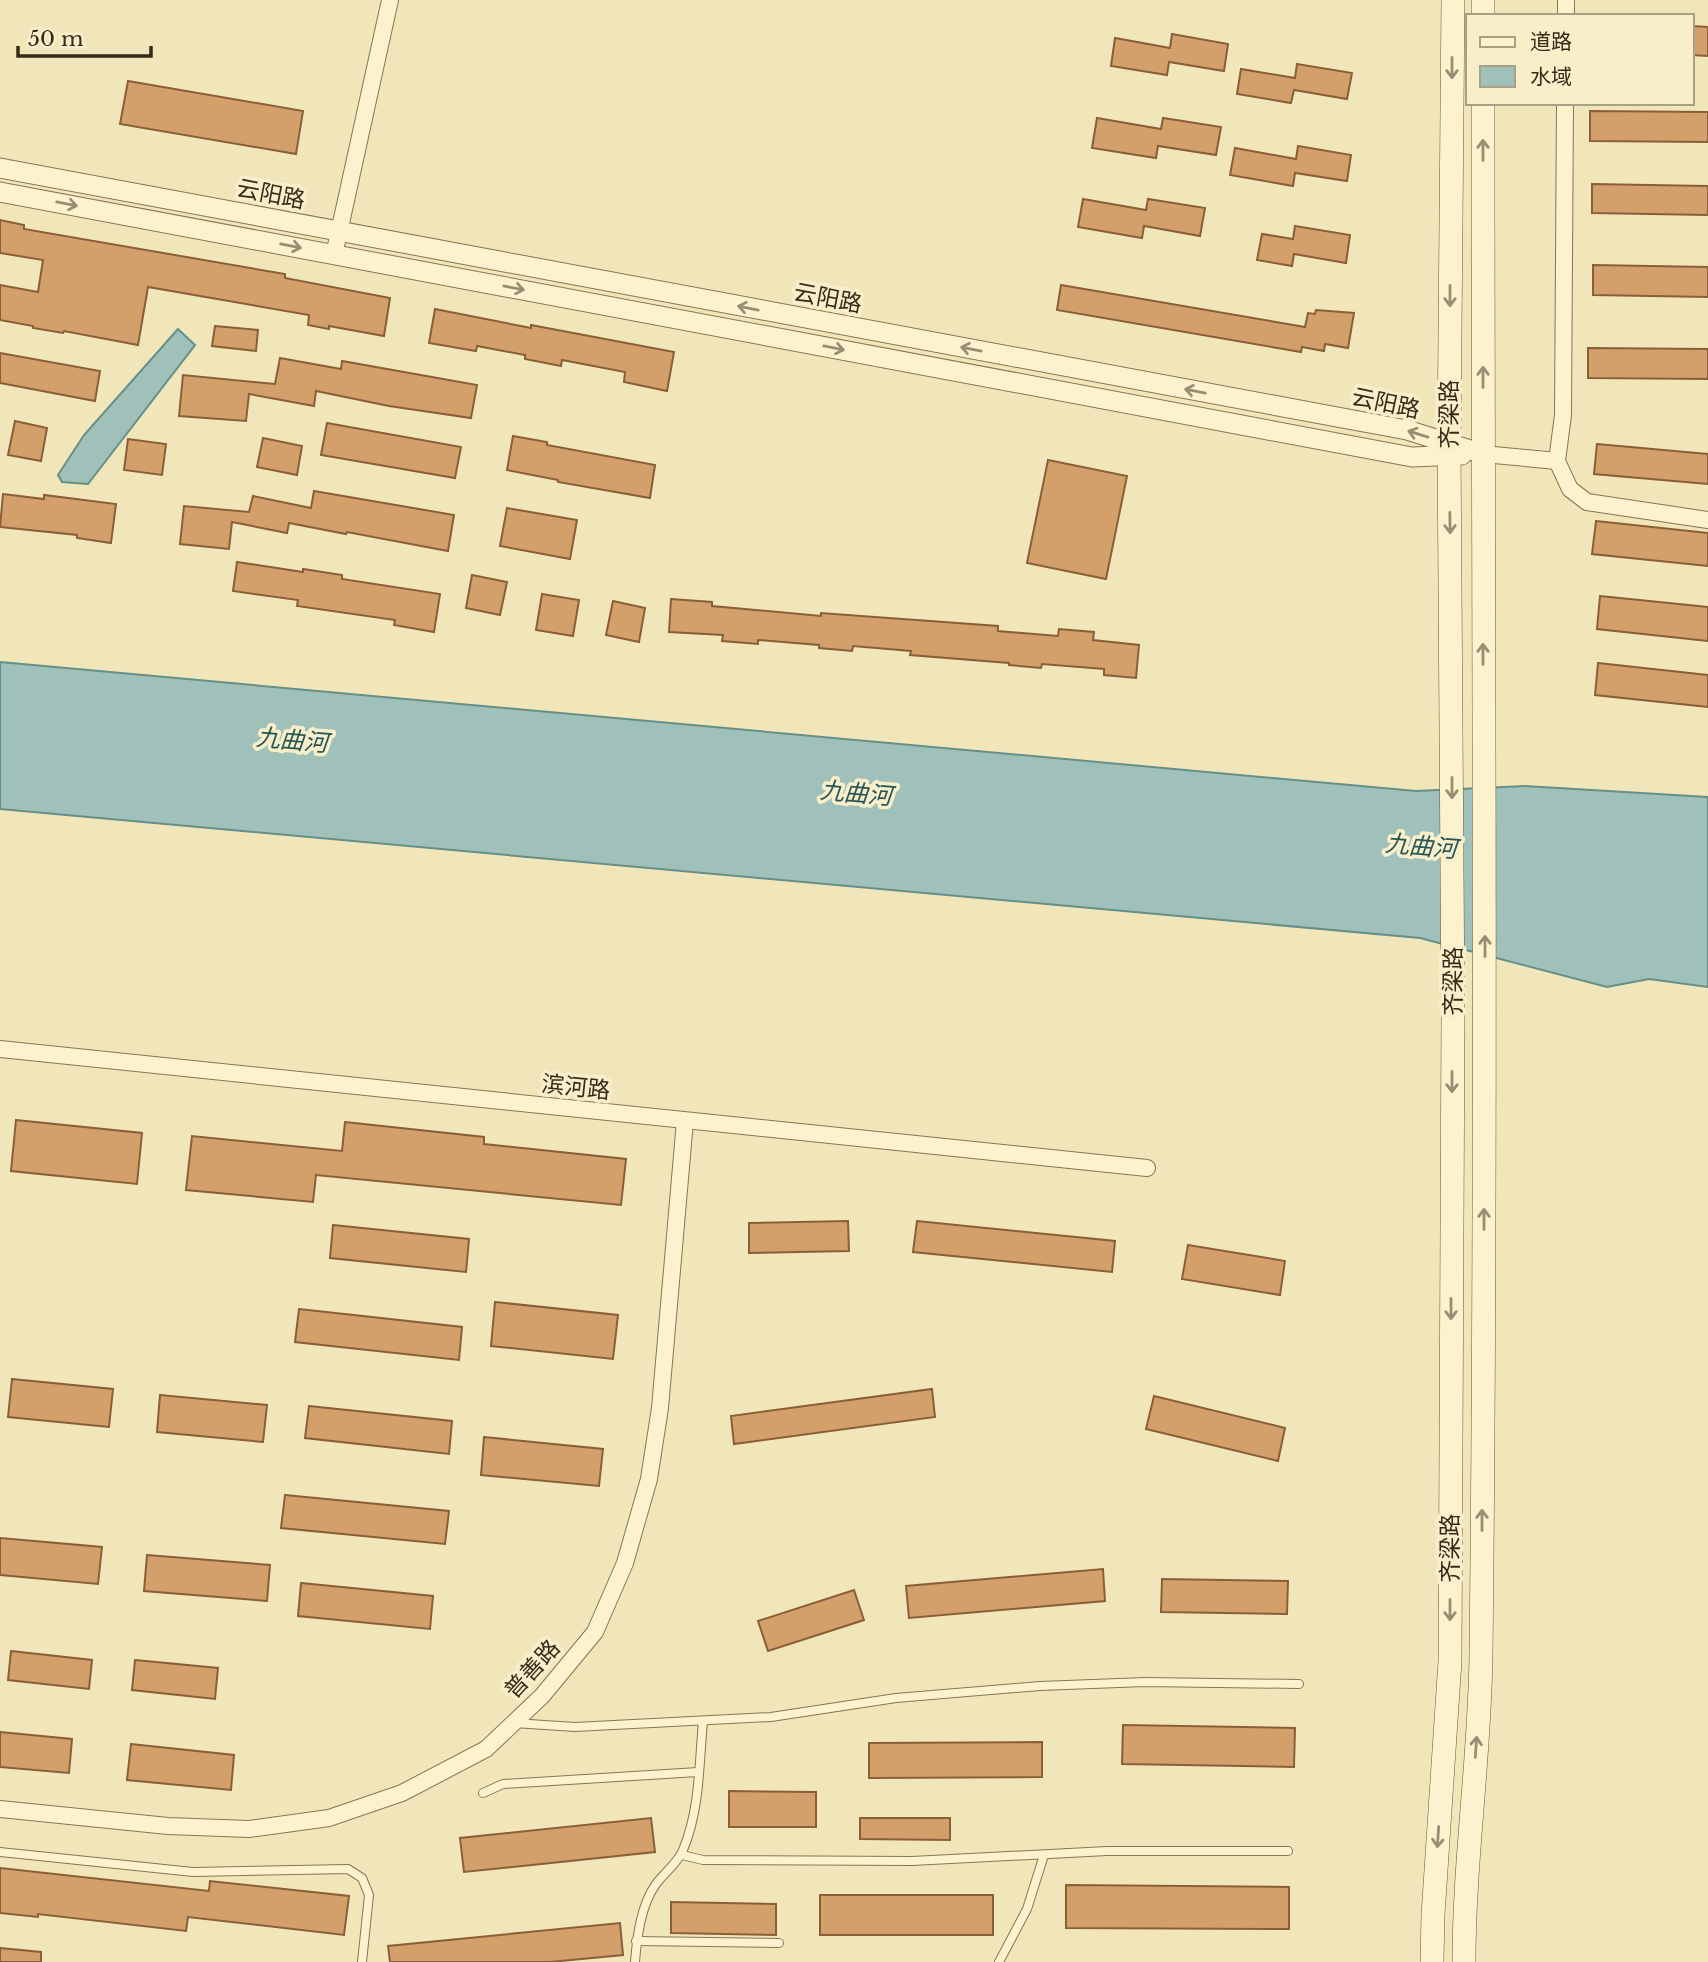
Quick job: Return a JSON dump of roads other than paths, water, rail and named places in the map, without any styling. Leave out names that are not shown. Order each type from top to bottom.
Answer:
[{"type":"main road","name":"齐梁路","points":[[1432,1962],[1450,1661],[1453,1013],[1449,450],[1453,0]]},
{"type":"main road","name":"齐梁路","points":[[1464,1962],[1464,1915],[1481,1662],[1486,1014],[1483,105]]},
{"type":"street","points":[[334,255],[390,0]]},
{"type":"street","points":[[1565,105],[1563,415],[1557,461],[1570,489],[1587,502],[1708,520]]},
{"type":"street","name":"云阳路","points":[[0,168],[1407,430],[1449,450]]},
{"type":"street","name":"云阳路","points":[[0,191],[1412,457],[1449,450],[1483,454]]},
{"type":"street","points":[[1483,454],[1557,461]]},
{"type":"street","name":"滨河路","points":[[0,1049],[1147,1168]]},
{"type":"street","name":"普善路","points":[[0,1809],[168,1826],[249,1829],[329,1818],[402,1793],[486,1749],[542,1696],[595,1632],[625,1563],[649,1479],[660,1408],[685,1121]]},
{"type":"lane","points":[[514,1723],[575,1727],[771,1717],[896,1698],[1040,1686],[1145,1682],[1299,1684]]},
{"type":"lane","points":[[634,1962],[636,1941],[647,1899],[656,1884],[682,1855],[690,1834],[703,1721]]},
{"type":"lane","points":[[483,1793],[503,1784],[698,1772]]},
{"type":"lane","points":[[682,1855],[703,1860],[898,1861],[1107,1851],[1288,1851]]},
{"type":"lane","points":[[0,1852],[193,1872],[348,1869],[362,1878],[369,1895],[362,1962]]},
{"type":"lane","points":[[1001,1961],[1027,1909],[1044,1855]]},
{"type":"lane","points":[[636,1941],[779,1942]]},
{"type":"water","points":[[178,329],[195,345],[88,484],[62,482],[58,475],[84,435]]},
{"type":"water","name":"九曲河","points":[[0,662],[1416,791],[1525,786],[1708,797],[1708,987],[1649,979],[1607,987],[1420,938],[0,809]]}]
